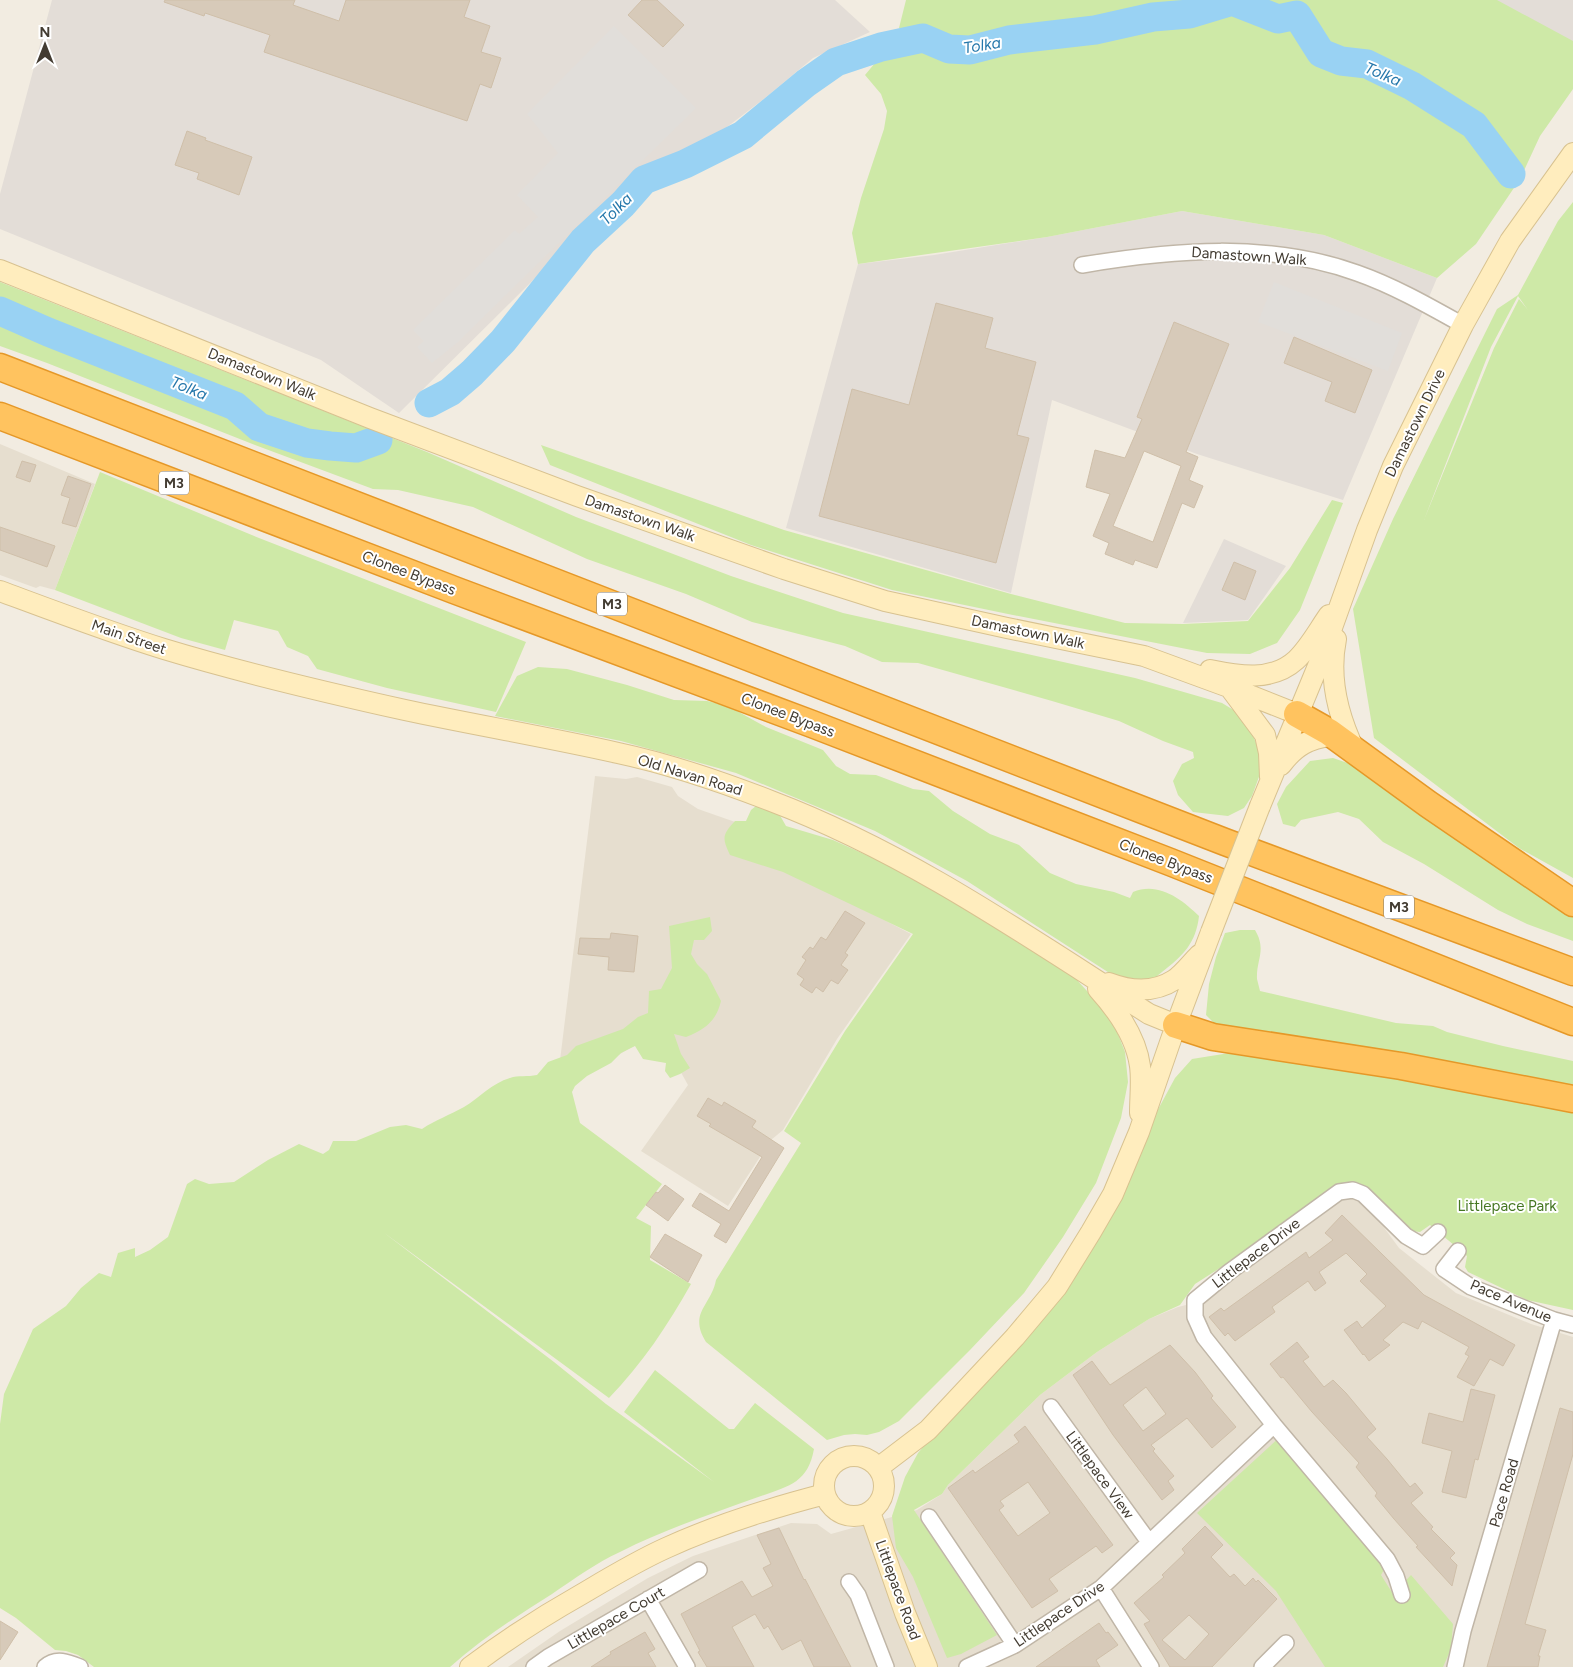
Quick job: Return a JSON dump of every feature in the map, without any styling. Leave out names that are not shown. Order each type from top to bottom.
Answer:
[{"type":"highway","name":"M3","points":[[0,367],[1225,842],[1573,972]]},
{"type":"highway","name":"Clonee Bypass","points":[[0,416],[463,594],[812,724],[1161,859],[1573,1022]]},
{"type":"highway","points":[[1297,714],[1332,735],[1428,804],[1573,903]]},
{"type":"highway","points":[[1176,1025],[1213,1037],[1401,1066],[1573,1099]]},
{"type":"main road","name":"Damastown Drive","points":[[878,1468],[928,1430],[1015,1337],[1057,1286],[1113,1194],[1139,1132],[1207,941],[1320,661],[1367,530],[1393,466],[1463,325],[1510,241],[1573,153]]},
{"type":"main road","name":"Damastown Walk","points":[[0,270],[370,418],[577,496],[784,569],[885,600],[1006,628],[1144,656],[1297,714]]},
{"type":"main road","name":"Main Street","points":[[0,591],[162,648],[260,676]]},
{"type":"main road","points":[[1144,656],[1234,675],[1258,676],[1270,674],[1285,668],[1297,659],[1344,596]]},
{"type":"main road","points":[[1344,596],[1334,646],[1332,676],[1344,728],[1355,751]]},
{"type":"main road","name":"Old Navan Road","points":[[260,676],[406,710],[620,753],[695,774],[772,801],[898,858],[951,888],[1149,1014],[1176,1025]]},
{"type":"main road","points":[[1229,687],[1264,735],[1271,779]]},
{"type":"main road","points":[[1271,779],[1295,749],[1310,740],[1332,735]]},
{"type":"main road","points":[[1082,971],[1120,987],[1147,990],[1174,980],[1207,941]]},
{"type":"main road","name":"Old Navan Road","points":[[1082,971],[1114,1006],[1134,1044],[1140,1067],[1139,1132]]},
{"type":"main road","points":[[856,1456],[865,1458],[878,1468],[883,1479],[884,1489],[882,1498],[877,1506],[861,1516],[852,1517],[835,1510],[828,1503],[825,1494],[825,1475],[830,1467],[846,1457],[856,1456]]},
{"type":"main road","points":[[470,1667],[516,1633],[625,1568],[710,1530],[825,1494]]},
{"type":"main road","name":"Littlepace Road","points":[[870,1512],[905,1613],[927,1667]]},
{"type":"street","name":"Damastown Walk","points":[[1082,265],[1189,251],[1278,255],[1316,261],[1357,273],[1407,294],[1463,325]]},
{"type":"street","name":"Littlepace Drive","points":[[1402,1595],[1396,1576],[1387,1559],[1274,1425],[1204,1337],[1195,1317],[1195,1300],[1229,1272],[1339,1192],[1353,1190],[1363,1194],[1406,1236],[1423,1246],[1438,1232]]},
{"type":"street","name":"Pace Avenue","points":[[1458,1251],[1444,1269],[1471,1286],[1554,1320],[1573,1325]]},
{"type":"street","name":"Pace Road","points":[[1455,1667],[1463,1630],[1554,1320]]},
{"type":"street","name":"Littlepace View","points":[[1051,1407],[1149,1542]]},
{"type":"street","name":"Littlepace Drive","points":[[967,1667],[996,1661],[1015,1645],[1100,1588],[1274,1425]]},
{"type":"street","points":[[929,1517],[1015,1645]]},
{"type":"street","name":"Littlepace Court","points":[[534,1667],[548,1657],[699,1570]]},
{"type":"street","points":[[849,1582],[858,1595],[886,1667]]},
{"type":"street","points":[[1100,1588],[1151,1667]]},
{"type":"street","points":[[648,1599],[687,1667]]},
{"type":"street","points":[[1262,1667],[1286,1643]]},
{"type":"street","points":[[52,1664],[68,1661],[80,1667]]},
{"type":"shaded area","points":[[52,0],[835,0],[870,32],[813,58],[706,143],[642,172],[399,413],[321,360],[0,229],[0,194]]},
{"type":"shaded area","points":[[1412,0],[1573,0],[1573,84]]},
{"type":"shaded area","points":[[614,26],[696,108],[458,342],[432,363],[417,347],[424,341],[413,330],[515,230],[519,234],[538,217],[517,195],[558,153],[527,114]]},
{"type":"shaded area","points":[[1182,211],[1324,235],[1437,278],[1343,500],[1197,454],[1052,400],[1011,593],[786,528],[858,264],[934,255],[1047,237]]},
{"type":"shaded area","points":[[1274,282],[1402,333],[1388,371],[1258,322]]},
{"type":"shaded area","points":[[0,444],[95,484],[55,590],[40,586],[36,588],[0,575]]},
{"type":"shaded area","points":[[1224,539],[1286,566],[1248,620],[1183,623]]},
{"type":"shaded area","points":[[595,776],[626,779],[637,777],[672,787],[678,796],[698,809],[738,823],[836,895],[911,934],[837,1039],[783,1130],[771,1140],[728,1206],[641,1151],[688,1085],[658,1031],[556,1093]]},
{"type":"shaded area","points":[[1352,1197],[1366,1203],[1399,1248],[1456,1293],[1531,1324],[1573,1337],[1573,1667],[508,1667],[560,1631],[648,1578],[693,1556],[791,1523],[817,1524],[831,1534],[917,1510],[942,1494],[948,1485],[1040,1395],[1097,1352],[1149,1319],[1190,1304],[1338,1200]]},
{"type":"green space","points":[[906,0],[1497,0],[1573,41],[1573,89],[1540,136],[1520,179],[1476,244],[1437,278],[1324,235],[1182,211],[1047,237],[858,264],[852,233],[861,198],[884,129],[887,111],[881,94],[865,75],[875,63],[909,50],[938,52],[944,38],[899,28]]},
{"type":"green space","points":[[1573,202],[1573,878],[1519,848],[1374,738],[1353,609],[1393,519],[1497,309],[1518,295],[1558,221]],"holes":[[[1518,296],[1528,310],[1519,299],[1494,348],[1424,520],[1491,347]]]},
{"type":"green space","points":[[0,282],[427,452],[576,517],[731,576],[843,613],[1135,678],[1222,703],[1245,717],[1259,750],[1260,774],[1252,796],[1244,808],[1228,816],[1193,812],[1178,795],[1173,781],[1182,764],[1194,758],[1193,752],[1119,721],[918,663],[882,662],[845,646],[752,622],[686,594],[587,559],[473,507],[398,490],[373,489],[0,346]]},
{"type":"green space","points":[[541,445],[784,530],[1011,594],[1125,623],[1183,624],[1248,621],[1290,568],[1332,500],[1343,503],[1300,610],[1277,643],[1250,654],[1207,653],[892,590],[751,545],[550,465]]},
{"type":"green space","points":[[100,472],[259,538],[526,642],[496,712],[387,688],[317,669],[308,656],[287,647],[278,631],[234,620],[225,650],[181,638],[55,590]]},
{"type":"green space","points":[[538,667],[567,669],[674,700],[707,701],[728,706],[766,727],[823,750],[836,766],[850,774],[876,775],[913,789],[929,791],[953,811],[990,834],[1019,845],[1050,873],[1076,884],[1114,892],[1130,898],[1133,892],[1142,889],[1160,890],[1169,894],[1177,898],[1199,916],[1195,934],[1182,954],[1151,980],[1136,982],[1114,976],[967,881],[875,831],[736,773],[621,741],[495,716],[517,676]]},
{"type":"green space","points":[[1333,758],[1365,769],[1573,914],[1573,941],[1527,924],[1498,910],[1424,864],[1383,842],[1359,819],[1338,812],[1301,820],[1295,827],[1283,824],[1277,804],[1286,787],[1310,761]]},
{"type":"green space","points":[[756,806],[778,812],[786,826],[833,840],[904,872],[971,910],[986,922],[1075,978],[1100,1005],[1116,1029],[1125,1052],[1128,1082],[1121,1118],[1096,1183],[1063,1237],[1024,1293],[970,1350],[899,1421],[879,1432],[867,1435],[844,1435],[827,1440],[706,1342],[699,1324],[702,1310],[716,1280],[801,1143],[784,1131],[845,1031],[913,934],[783,872],[730,855],[725,840],[726,833],[735,821],[746,821],[751,810]]},
{"type":"green space","points":[[710,917],[712,931],[704,940],[694,940],[691,954],[697,964],[707,974],[721,1001],[713,1019],[705,1027],[686,1037],[674,1034],[681,1054],[690,1068],[670,1078],[665,1071],[666,1063],[643,1059],[635,1046],[621,1053],[611,1063],[587,1076],[575,1086],[572,1092],[580,1123],[662,1184],[636,1218],[651,1226],[650,1260],[691,1284],[654,1344],[609,1398],[383,1232],[606,1404],[714,1482],[624,1412],[655,1370],[729,1429],[734,1429],[755,1403],[814,1449],[807,1469],[802,1476],[781,1489],[672,1529],[602,1561],[500,1628],[450,1667],[94,1667],[78,1655],[55,1650],[16,1618],[0,1608],[0,1424],[4,1394],[33,1329],[66,1306],[81,1288],[99,1273],[111,1277],[118,1253],[135,1248],[135,1257],[150,1250],[168,1237],[187,1184],[195,1179],[209,1184],[234,1182],[268,1160],[299,1144],[323,1154],[329,1150],[333,1141],[356,1141],[390,1127],[406,1125],[422,1129],[464,1107],[503,1080],[513,1077],[537,1075],[548,1062],[567,1055],[576,1046],[623,1029],[638,1017],[648,1013],[649,991],[661,989],[672,968],[669,926]]},
{"type":"green space","points":[[1255,930],[1260,943],[1257,979],[1260,991],[1396,1023],[1433,1026],[1447,1032],[1503,1046],[1573,1061],[1573,1091],[1220,1029],[1206,1015],[1209,984],[1225,933]]},
{"type":"green space","name":"Littlepace Park","points":[[1242,1051],[1573,1109],[1573,1310],[1527,1300],[1468,1272],[1465,1267],[1467,1256],[1430,1225],[1420,1232],[1411,1231],[1337,1186],[1313,1201],[1231,1261],[1195,1284],[1180,1305],[1149,1319],[1097,1352],[1040,1395],[948,1485],[942,1494],[914,1510],[997,1635],[961,1654],[947,1658],[913,1577],[896,1548],[892,1516],[905,1477],[918,1453],[1001,1367],[1053,1304],[1175,1078],[1192,1059]]},
{"type":"green space","points":[[1282,1435],[1386,1566],[1381,1575],[1393,1594],[1411,1575],[1453,1624],[1451,1649],[1443,1667],[1325,1667],[1276,1591],[1197,1513]]},
{"type":"building","points":[[165,0],[295,0],[293,5],[339,21],[346,0],[470,0],[464,17],[490,26],[481,52],[501,58],[491,88],[480,84],[467,121],[264,52],[270,35],[205,13],[204,16],[164,2]]},
{"type":"building","points":[[642,0],[657,0],[684,25],[663,47],[628,15]]},
{"type":"building","points":[[187,131],[206,138],[205,140],[252,157],[239,195],[197,179],[199,173],[175,165]]},
{"type":"building","points":[[936,303],[993,318],[985,348],[1036,362],[1017,435],[1029,438],[996,563],[819,516],[852,389],[909,405]]},
{"type":"building","points":[[1174,322],[1229,344],[1186,452],[1198,457],[1189,480],[1203,486],[1194,508],[1182,503],[1157,568],[1135,560],[1133,565],[1105,554],[1109,543],[1093,536],[1110,494],[1086,487],[1095,450],[1125,458],[1142,419],[1137,417]],"holes":[[[1144,451],[1181,466],[1153,542],[1113,526]]]},
{"type":"building","points":[[1294,337],[1372,370],[1355,413],[1325,401],[1332,382],[1284,363]]},
{"type":"building","points":[[22,461],[36,465],[30,482],[16,477]]},
{"type":"building","points":[[68,476],[91,484],[76,527],[62,523],[70,498],[61,495]]},
{"type":"building","points":[[0,527],[55,546],[47,567],[0,550]]},
{"type":"building","points":[[1234,562],[1256,571],[1245,600],[1222,590]]},
{"type":"building","points":[[845,911],[865,923],[845,953],[848,955],[841,965],[848,970],[838,984],[831,980],[823,992],[816,987],[812,993],[800,985],[804,979],[797,974],[806,960],[802,957],[810,947],[813,949],[821,937],[826,940]]},
{"type":"building","points":[[611,933],[638,936],[634,972],[608,970],[609,957],[578,954],[580,938],[610,939]]},
{"type":"building","points":[[708,1098],[722,1106],[724,1102],[756,1121],[752,1127],[784,1148],[726,1243],[714,1236],[721,1224],[692,1206],[700,1193],[729,1211],[762,1157],[709,1126],[711,1124],[697,1116]]},
{"type":"building","points":[[665,1185],[684,1199],[668,1221],[646,1205],[656,1192],[658,1193]]},
{"type":"building","points":[[1342,1215],[1424,1295],[1515,1345],[1503,1366],[1490,1359],[1474,1386],[1457,1377],[1469,1356],[1465,1354],[1469,1347],[1422,1321],[1418,1329],[1403,1322],[1383,1340],[1390,1345],[1369,1361],[1344,1330],[1357,1321],[1362,1328],[1386,1306],[1360,1281],[1367,1274],[1346,1253],[1319,1272],[1326,1283],[1315,1291],[1308,1281],[1272,1307],[1275,1312],[1235,1341],[1228,1333],[1225,1336],[1209,1317],[1221,1308],[1224,1311],[1306,1252],[1309,1258],[1333,1240],[1325,1233]]},
{"type":"building","points":[[665,1234],[702,1255],[688,1282],[650,1257]]},
{"type":"building","points":[[1297,1342],[1309,1357],[1303,1361],[1324,1387],[1333,1380],[1346,1393],[1376,1429],[1367,1437],[1410,1487],[1415,1483],[1423,1493],[1411,1503],[1433,1527],[1431,1529],[1455,1553],[1450,1558],[1457,1565],[1452,1586],[1416,1547],[1418,1546],[1375,1496],[1377,1493],[1356,1467],[1359,1463],[1270,1364]]},
{"type":"building","points":[[1170,1345],[1195,1372],[1213,1396],[1211,1398],[1236,1427],[1212,1448],[1187,1418],[1151,1445],[1155,1449],[1153,1451],[1174,1476],[1168,1481],[1174,1490],[1162,1500],[1113,1435],[1073,1375],[1092,1361],[1110,1385]],"holes":[[[1146,1387],[1166,1414],[1143,1431],[1123,1405]]]},
{"type":"building","points":[[1471,1389],[1495,1395],[1478,1460],[1475,1459],[1466,1498],[1442,1492],[1452,1451],[1422,1443],[1429,1413],[1463,1422]]},
{"type":"building","points":[[1560,1408],[1573,1412],[1573,1454],[1525,1624],[1546,1630],[1538,1656],[1540,1656],[1538,1667],[1487,1667]]},
{"type":"building","points":[[1025,1426],[1113,1545],[1102,1553],[1096,1546],[1049,1579],[1058,1591],[1032,1608],[948,1488],[973,1470],[975,1473],[1019,1442],[1014,1435]],"holes":[[[1028,1482],[1050,1513],[1018,1536],[999,1510],[1004,1506],[1000,1501]]]},
{"type":"building","points":[[1205,1526],[1223,1545],[1211,1557],[1230,1577],[1234,1574],[1245,1586],[1253,1578],[1256,1582],[1258,1580],[1277,1599],[1212,1667],[1170,1667],[1144,1624],[1150,1621],[1134,1603],[1164,1577],[1162,1575],[1185,1553],[1182,1549]],"holes":[[[1189,1615],[1209,1634],[1185,1660],[1162,1640]]]},
{"type":"building","points":[[779,1528],[804,1580],[851,1667],[814,1667],[801,1640],[782,1650],[768,1626],[764,1629],[755,1614],[732,1627],[754,1667],[707,1667],[681,1614],[742,1581],[752,1597],[773,1586],[763,1568],[771,1564],[757,1535]]},
{"type":"building","points":[[0,1621],[18,1632],[0,1660]]},
{"type":"building","points":[[1099,1623],[1118,1645],[1096,1660],[1100,1667],[1036,1667]]},
{"type":"building","points":[[645,1632],[655,1649],[648,1653],[656,1667],[591,1667],[611,1654],[610,1652]]},
{"type":"waterway","name":"Tolka","points":[[429,403],[450,392],[472,373],[503,341],[583,241],[623,204],[644,180],[685,164],[743,135],[806,83],[836,62],[881,47],[923,38],[949,49],[970,50],[1009,40],[1095,30],[1153,17],[1189,14],[1232,1],[1278,19],[1297,15],[1321,53],[1341,61],[1367,64],[1412,86],[1474,125],[1511,174]]},
{"type":"waterway","name":"Tolka","points":[[0,311],[235,406],[259,427],[307,443],[330,446],[356,448],[378,440]]}]
